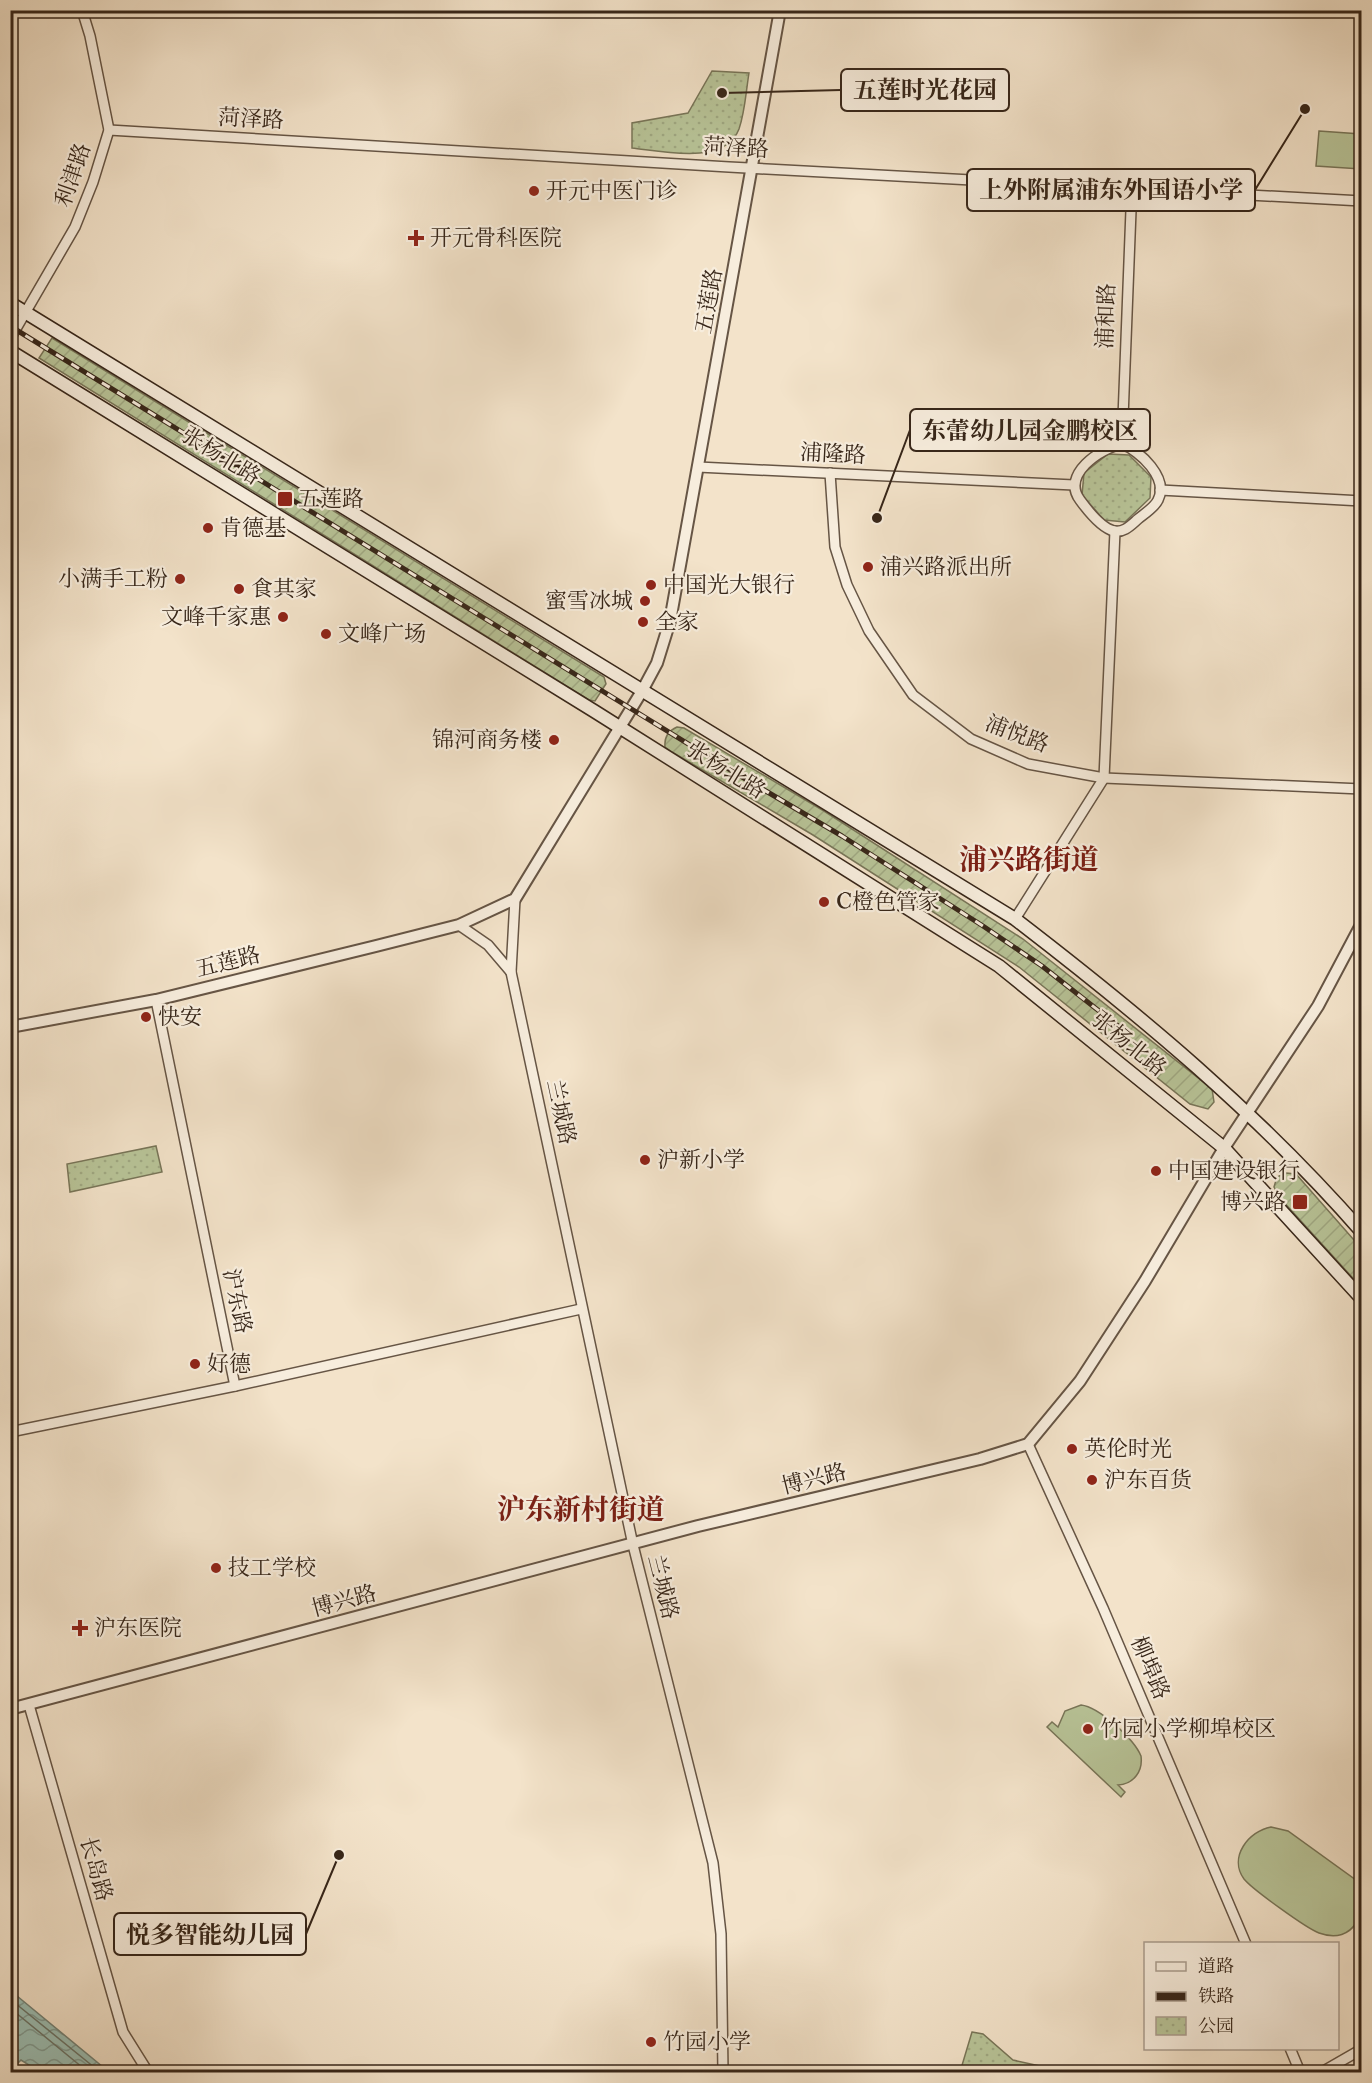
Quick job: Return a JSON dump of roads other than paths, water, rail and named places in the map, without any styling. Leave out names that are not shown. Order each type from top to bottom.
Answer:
[{"type":"main road","name":"张杨北路","points":[[10,303],[909,852],[1014,919],[1110,992],[1248,1111],[1362,1232]]},
{"type":"main road","name":"张杨北路","points":[[10,351],[621,728],[999,966],[1224,1148],[1362,1299]]},
{"type":"street","name":"利津路","points":[[10,339],[75,227],[93,182],[109,130],[90,36],[82,10]]},
{"type":"street","name":"五莲路","points":[[12,1027],[156,1000],[459,925],[515,899],[642,691],[657,663],[670,621],[780,10]]},
{"type":"street","name":"菏泽路","points":[[109,130],[753,169],[1362,201]]},
{"type":"street","name":"浦和路","points":[[1122,444],[1131,210],[1128,189]]},
{"type":"street","points":[[1122,444],[1134,449],[1160,480],[1160,490],[1158,501],[1127,529],[1115,531],[1103,525],[1078,498],[1074,485],[1079,471],[1108,447],[1122,444]]},
{"type":"street","name":"浦隆路","points":[[698,466],[1074,485]]},
{"type":"street","name":"浦悦路","points":[[830,474],[835,547],[847,585],[869,631],[913,695],[971,739],[1028,764],[1104,778],[1362,789]]},
{"type":"street","points":[[1160,490],[1362,501]]},
{"type":"street","points":[[1014,919],[1104,778],[1115,531]]},
{"type":"street","name":"兰城路","points":[[515,899],[512,972],[581,1309],[633,1545],[713,1863],[721,1934],[723,2073]]},
{"type":"street","points":[[1028,1444],[1080,1381],[1145,1281],[1224,1148],[1318,1006],[1362,923]]},
{"type":"street","points":[[459,925],[488,945],[512,972]]},
{"type":"street","name":"沪东路","points":[[156,1000],[235,1386]]},
{"type":"street","points":[[10,1012],[12,1027]]},
{"type":"street","points":[[10,1432],[235,1386],[581,1309]]},
{"type":"street","name":"博兴路","points":[[10,1709],[698,1526],[980,1459],[1028,1444]]},
{"type":"street","name":"柳埠路","points":[[1028,1444],[1103,1608],[1245,1942]]},
{"type":"street","name":"长岛路","points":[[29,1705],[123,2032],[148,2073]]},
{"type":"street","points":[[1322,2073],[1362,2049]]},
{"type":"street","points":[[1290,2050],[1300,2073]]},
{"type":"water","points":[[11,1991],[109,2072],[40,2072],[21,2060],[17,2064],[11,2055]]},
{"type":"railway","points":[[10,326],[737,774],[842,836],[1042,966],[1127,1033]]},
{"type":"place","name":"五莲时光花园","points":[[722,93]]},
{"type":"place","name":"上外附属浦东外国语小学","points":[[1305,109]]},
{"type":"place","name":"开元中医门诊","points":[[534,191]]},
{"type":"place","name":"开元骨科医院","points":[[416,238]]},
{"type":"place","name":"五莲路","points":[[285,499]]},
{"type":"place","name":"东蕾幼儿园金鹏校区","points":[[877,518]]},
{"type":"place","name":"肯德基","points":[[208,528]]},
{"type":"place","name":"浦兴路派出所","points":[[868,567]]},
{"type":"place","name":"小满手工粉","points":[[180,579]]},
{"type":"place","name":"中国光大银行","points":[[651,585]]},
{"type":"place","name":"食其家","points":[[239,589]]},
{"type":"place","name":"蜜雪冰城","points":[[645,601]]},
{"type":"place","name":"文峰千家惠","points":[[283,617]]},
{"type":"place","name":"全家","points":[[643,622]]},
{"type":"place","name":"文峰广场","points":[[326,634]]},
{"type":"place","name":"锦河商务楼","points":[[554,740]]},
{"type":"place","name":"C橙色管家","points":[[824,902]]},
{"type":"place","name":"快安","points":[[146,1017]]},
{"type":"place","name":"沪新小学","points":[[645,1160]]},
{"type":"place","name":"中国建设银行","points":[[1156,1171]]},
{"type":"place","name":"博兴路","points":[[1300,1202]]},
{"type":"place","name":"好德","points":[[195,1364]]},
{"type":"place","name":"英伦时光","points":[[1072,1449]]},
{"type":"place","name":"沪东百货","points":[[1092,1480]]},
{"type":"place","name":"技工学校","points":[[216,1568]]},
{"type":"place","name":"沪东医院","points":[[80,1628]]},
{"type":"place","name":"竹园小学柳埠校区","points":[[1088,1729]]},
{"type":"place","name":"悦多智能幼儿园","points":[[339,1855]]},
{"type":"place","name":"竹园小学","points":[[651,2042]]},
{"type":"district","name":"浦兴路街道","points":[[1029,860]]},
{"type":"district","name":"沪东新村街道","points":[[581,1510]]}]
